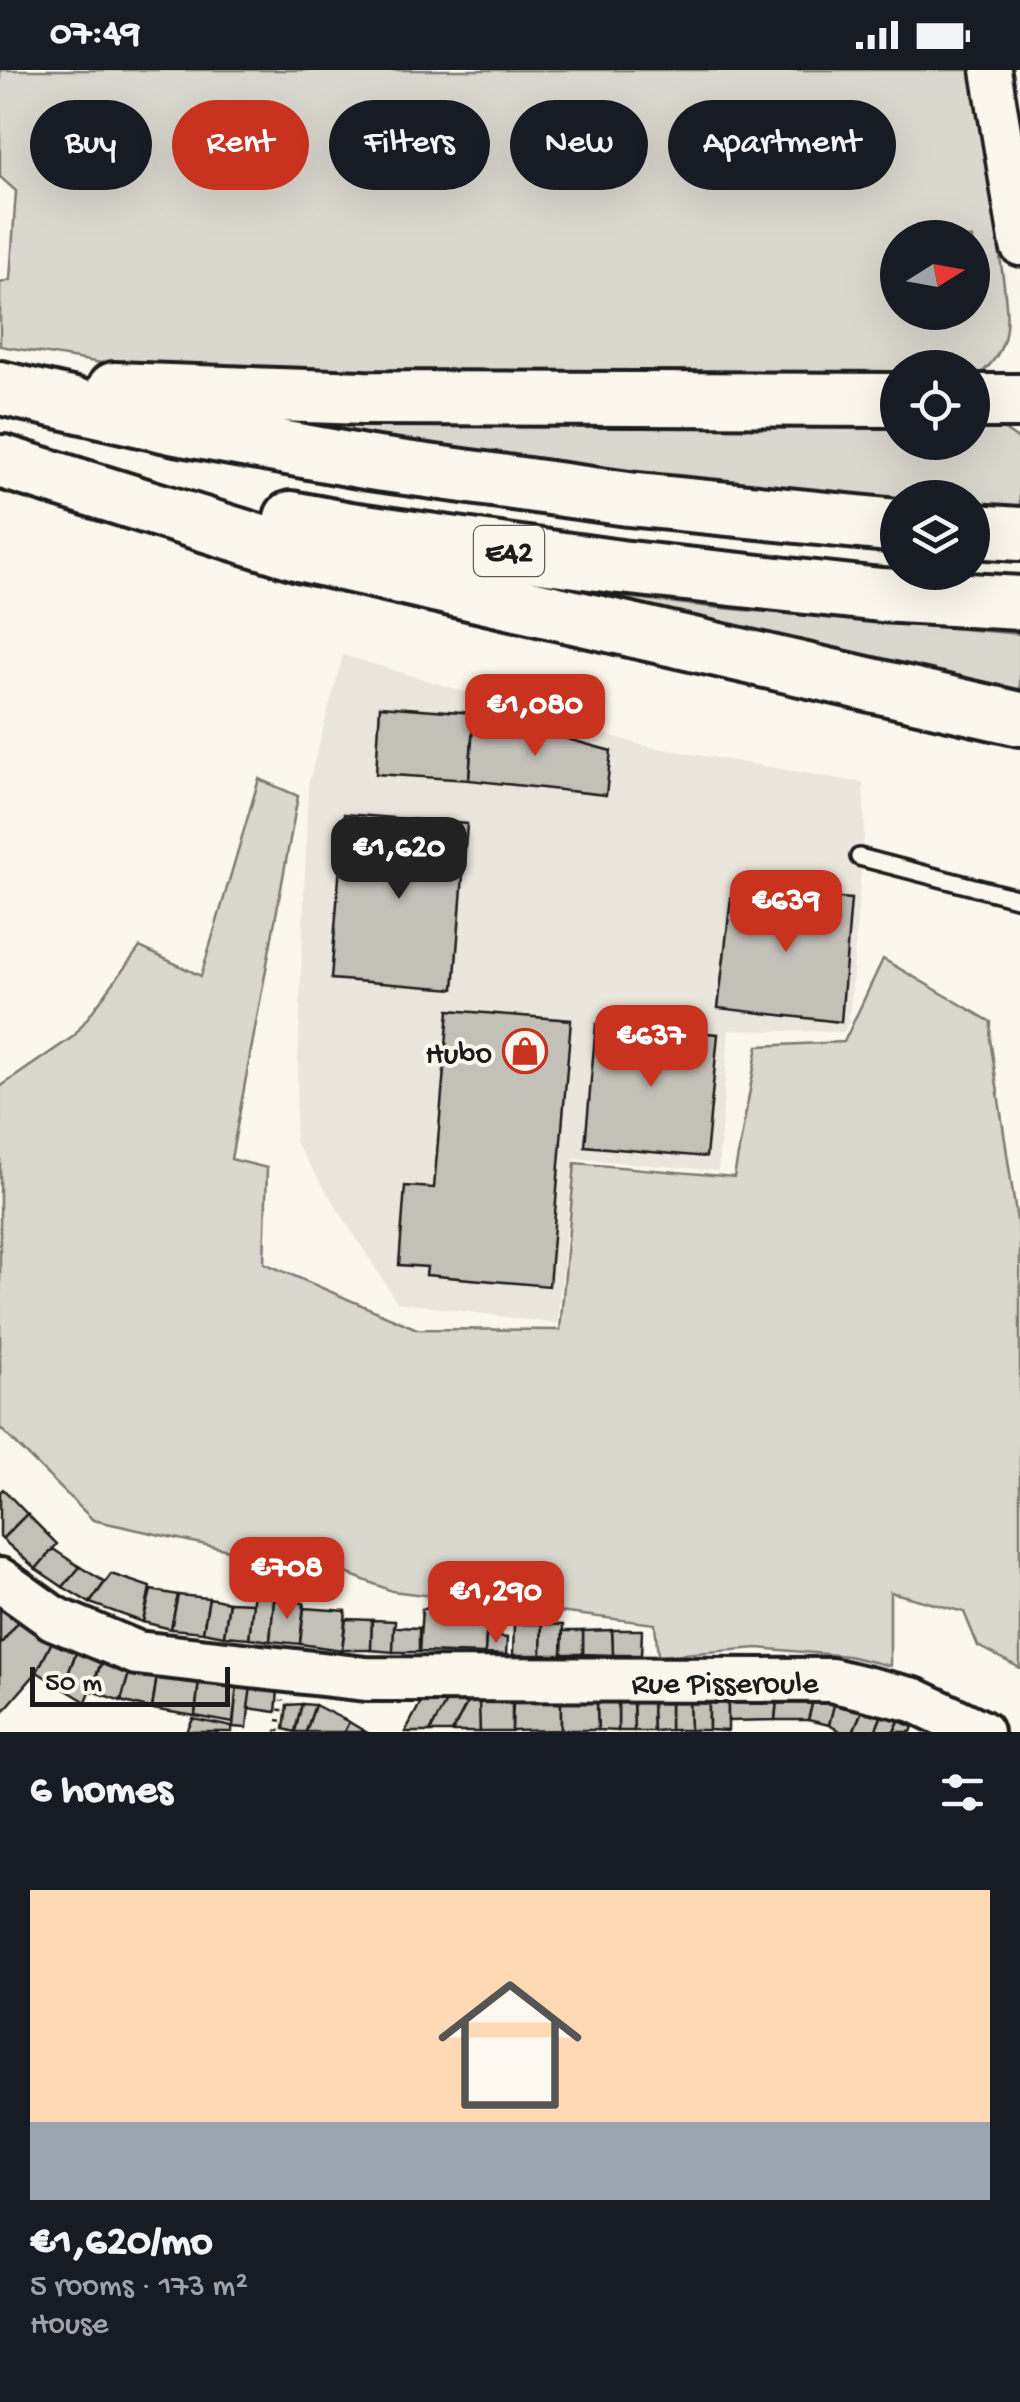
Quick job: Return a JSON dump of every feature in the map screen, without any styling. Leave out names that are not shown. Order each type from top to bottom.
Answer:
[{"type":"highway","points":[[0,380],[120,389],[364,398],[880,400]]},
{"type":"highway","name":"E42","points":[[0,388],[176,428],[370,463],[628,499],[880,524]]},
{"type":"highway","points":[[990,401],[1020,401]]},
{"type":"highway","points":[[2,462],[303,555],[1020,719]]},
{"type":"highway","name":"E42","points":[[2,462],[350,529],[620,567],[881,595],[1020,603]]},
{"type":"highway","points":[[990,532],[1020,534]]},
{"type":"main road","name":"Rue Pisseroule","points":[[0,1580],[53,1618],[136,1653],[366,1680],[831,1680],[914,1700],[981,1732]]},
{"type":"street","points":[[991,70],[1020,246]]},
{"type":"lane","points":[[858,857],[1020,900]]},
{"type":"path","points":[[278,1732],[283,1689]]},
{"type":"shaded area","points":[[0,70],[974,70],[1004,285],[1006,326],[1000,349],[990,364],[990,350],[880,350],[880,385],[196,379],[0,346],[0,283],[10,280],[16,191],[0,177]]},
{"type":"shaded area","points":[[240,414],[880,420],[880,460],[990,460],[990,425],[1019,440],[1020,508],[990,506],[990,480],[880,480],[880,499],[584,469]]},
{"type":"shaded area","points":[[534,586],[710,607],[1020,634],[1020,701]]},
{"type":"shaded area","points":[[343,655],[645,746],[863,783],[865,819],[849,1022],[844,1032],[729,1030],[718,1171],[574,1158],[557,1324],[397,1302],[295,1142],[308,785]]},
{"type":"shaded area","points":[[259,779],[298,796],[231,1159],[267,1168],[264,1263],[417,1329],[560,1330],[575,1163],[734,1177],[758,1046],[844,1042],[883,959],[991,1022],[990,1039],[1020,1241],[1020,1668],[978,1646],[964,1612],[890,1592],[890,1666],[848,1656],[758,1648],[658,1656],[655,1624],[392,1591],[318,1562],[233,1551],[93,1520],[0,1428],[0,1087],[74,1036],[140,947],[201,976]]},
{"type":"building","points":[[380,706],[474,713],[469,780],[376,774]]},
{"type":"building","points":[[474,713],[611,751],[606,795],[469,780]]},
{"type":"building","points":[[344,814],[467,824],[454,989],[331,979]]},
{"type":"building","points":[[732,889],[851,899],[841,1022],[718,1008]]},
{"type":"building","points":[[449,1010],[571,1020],[549,1286],[426,1275],[427,1267],[399,1265],[405,1186],[434,1188]]},
{"type":"building","points":[[596,1024],[718,1034],[706,1157],[585,1146]]},
{"type":"building","points":[[3,1489],[27,1514],[2,1539],[0,1492]]},
{"type":"building","points":[[27,1514],[57,1544],[36,1569],[2,1539]]},
{"type":"building","points":[[53,1549],[80,1567],[63,1587],[36,1569]]},
{"type":"building","points":[[257,1560],[278,1562],[270,1641],[249,1638]]},
{"type":"building","points":[[80,1567],[105,1582],[90,1603],[63,1587]]},
{"type":"building","points":[[111,1574],[150,1587],[143,1622],[90,1603]]},
{"type":"building","points":[[151,1590],[178,1595],[171,1629],[143,1622]]},
{"type":"building","points":[[178,1595],[209,1598],[203,1632],[171,1629]]},
{"type":"building","points":[[209,1598],[229,1602],[224,1636],[203,1632]]},
{"type":"building","points":[[274,1600],[304,1603],[300,1644],[270,1641]]},
{"type":"building","points":[[229,1602],[253,1603],[249,1638],[224,1636]]},
{"type":"building","points":[[0,1604],[20,1620],[0,1645]]},
{"type":"building","points":[[472,1604],[473,1619],[487,1620],[485,1654],[419,1652],[422,1609]]},
{"type":"building","points":[[304,1608],[346,1611],[342,1650],[300,1644]]},
{"type":"building","points":[[346,1619],[372,1620],[371,1650],[342,1650]]},
{"type":"building","points":[[20,1620],[53,1640],[37,1672],[0,1715],[0,1645]]},
{"type":"building","points":[[372,1620],[395,1621],[393,1652],[371,1650]]},
{"type":"building","points":[[514,1624],[542,1624],[541,1655],[513,1655]]},
{"type":"building","points":[[542,1624],[563,1625],[562,1655],[541,1655]]},
{"type":"building","points":[[394,1627],[419,1628],[419,1652],[393,1652]]},
{"type":"building","points":[[612,1630],[642,1630],[641,1655],[613,1655]]},
{"type":"building","points":[[612,1630],[613,1655],[583,1654],[583,1631]]},
{"type":"building","points":[[563,1631],[583,1631],[583,1654],[562,1654]]},
{"type":"building","points":[[486,1636],[507,1638],[506,1655],[485,1654]]},
{"type":"building","points":[[53,1640],[77,1650],[63,1688],[37,1672]]},
{"type":"building","points":[[77,1650],[102,1660],[86,1702],[63,1688]]},
{"type":"building","points":[[102,1660],[130,1670],[121,1701],[92,1691]]},
{"type":"building","points":[[130,1670],[157,1676],[152,1709],[121,1701]]},
{"type":"building","points":[[157,1676],[199,1681],[195,1716],[152,1709]]},
{"type":"building","points":[[199,1681],[237,1686],[233,1723],[195,1716]]},
{"type":"building","points":[[237,1686],[251,1687],[247,1728],[233,1727]]},
{"type":"building","points":[[251,1687],[278,1691],[276,1712],[248,1708]]},
{"type":"building","points":[[422,1700],[446,1702],[430,1732],[405,1732]]},
{"type":"building","points":[[689,1700],[709,1700],[709,1730],[690,1730]]},
{"type":"building","points":[[689,1700],[690,1730],[670,1730],[670,1701]]},
{"type":"building","points":[[709,1700],[728,1700],[728,1731],[709,1730]]},
{"type":"building","points":[[728,1700],[777,1701],[775,1720],[728,1721]]},
{"type":"building","points":[[813,1700],[835,1703],[829,1725],[808,1720]]},
{"type":"building","points":[[813,1700],[808,1720],[775,1720],[777,1701]]},
{"type":"building","points":[[468,1701],[480,1702],[480,1732],[452,1732]]},
{"type":"building","points":[[468,1701],[452,1732],[430,1732],[446,1702]]},
{"type":"building","points":[[479,1701],[512,1701],[512,1732],[480,1732]]},
{"type":"building","points":[[513,1701],[561,1702],[561,1730],[512,1731]]},
{"type":"building","points":[[633,1701],[652,1701],[653,1731],[634,1731]]},
{"type":"building","points":[[633,1701],[634,1731],[618,1731],[618,1702]]},
{"type":"building","points":[[652,1701],[670,1701],[670,1730],[653,1731]]},
{"type":"building","points":[[561,1702],[597,1702],[598,1730],[561,1730]]},
{"type":"building","points":[[597,1702],[618,1702],[618,1731],[598,1730]]},
{"type":"building","points":[[302,1704],[295,1732],[284,1729],[287,1705]]},
{"type":"building","points":[[302,1704],[315,1705],[306,1732],[295,1732]]},
{"type":"building","points":[[315,1705],[349,1722],[344,1732],[306,1732]]},
{"type":"building","points":[[834,1705],[862,1711],[853,1732],[842,1732],[829,1725]]},
{"type":"building","points":[[862,1711],[882,1715],[875,1732],[853,1732]]},
{"type":"building","points":[[882,1715],[899,1721],[894,1732],[875,1732]]},
{"type":"building","points":[[193,1719],[232,1727],[232,1732],[187,1732]]},
{"type":"building","points":[[899,1721],[913,1727],[911,1732],[894,1732]]},
{"type":"building","points":[[349,1722],[366,1732],[344,1732]]},
{"type":"place","name":"Hubo","points":[[525,1051]]}]
